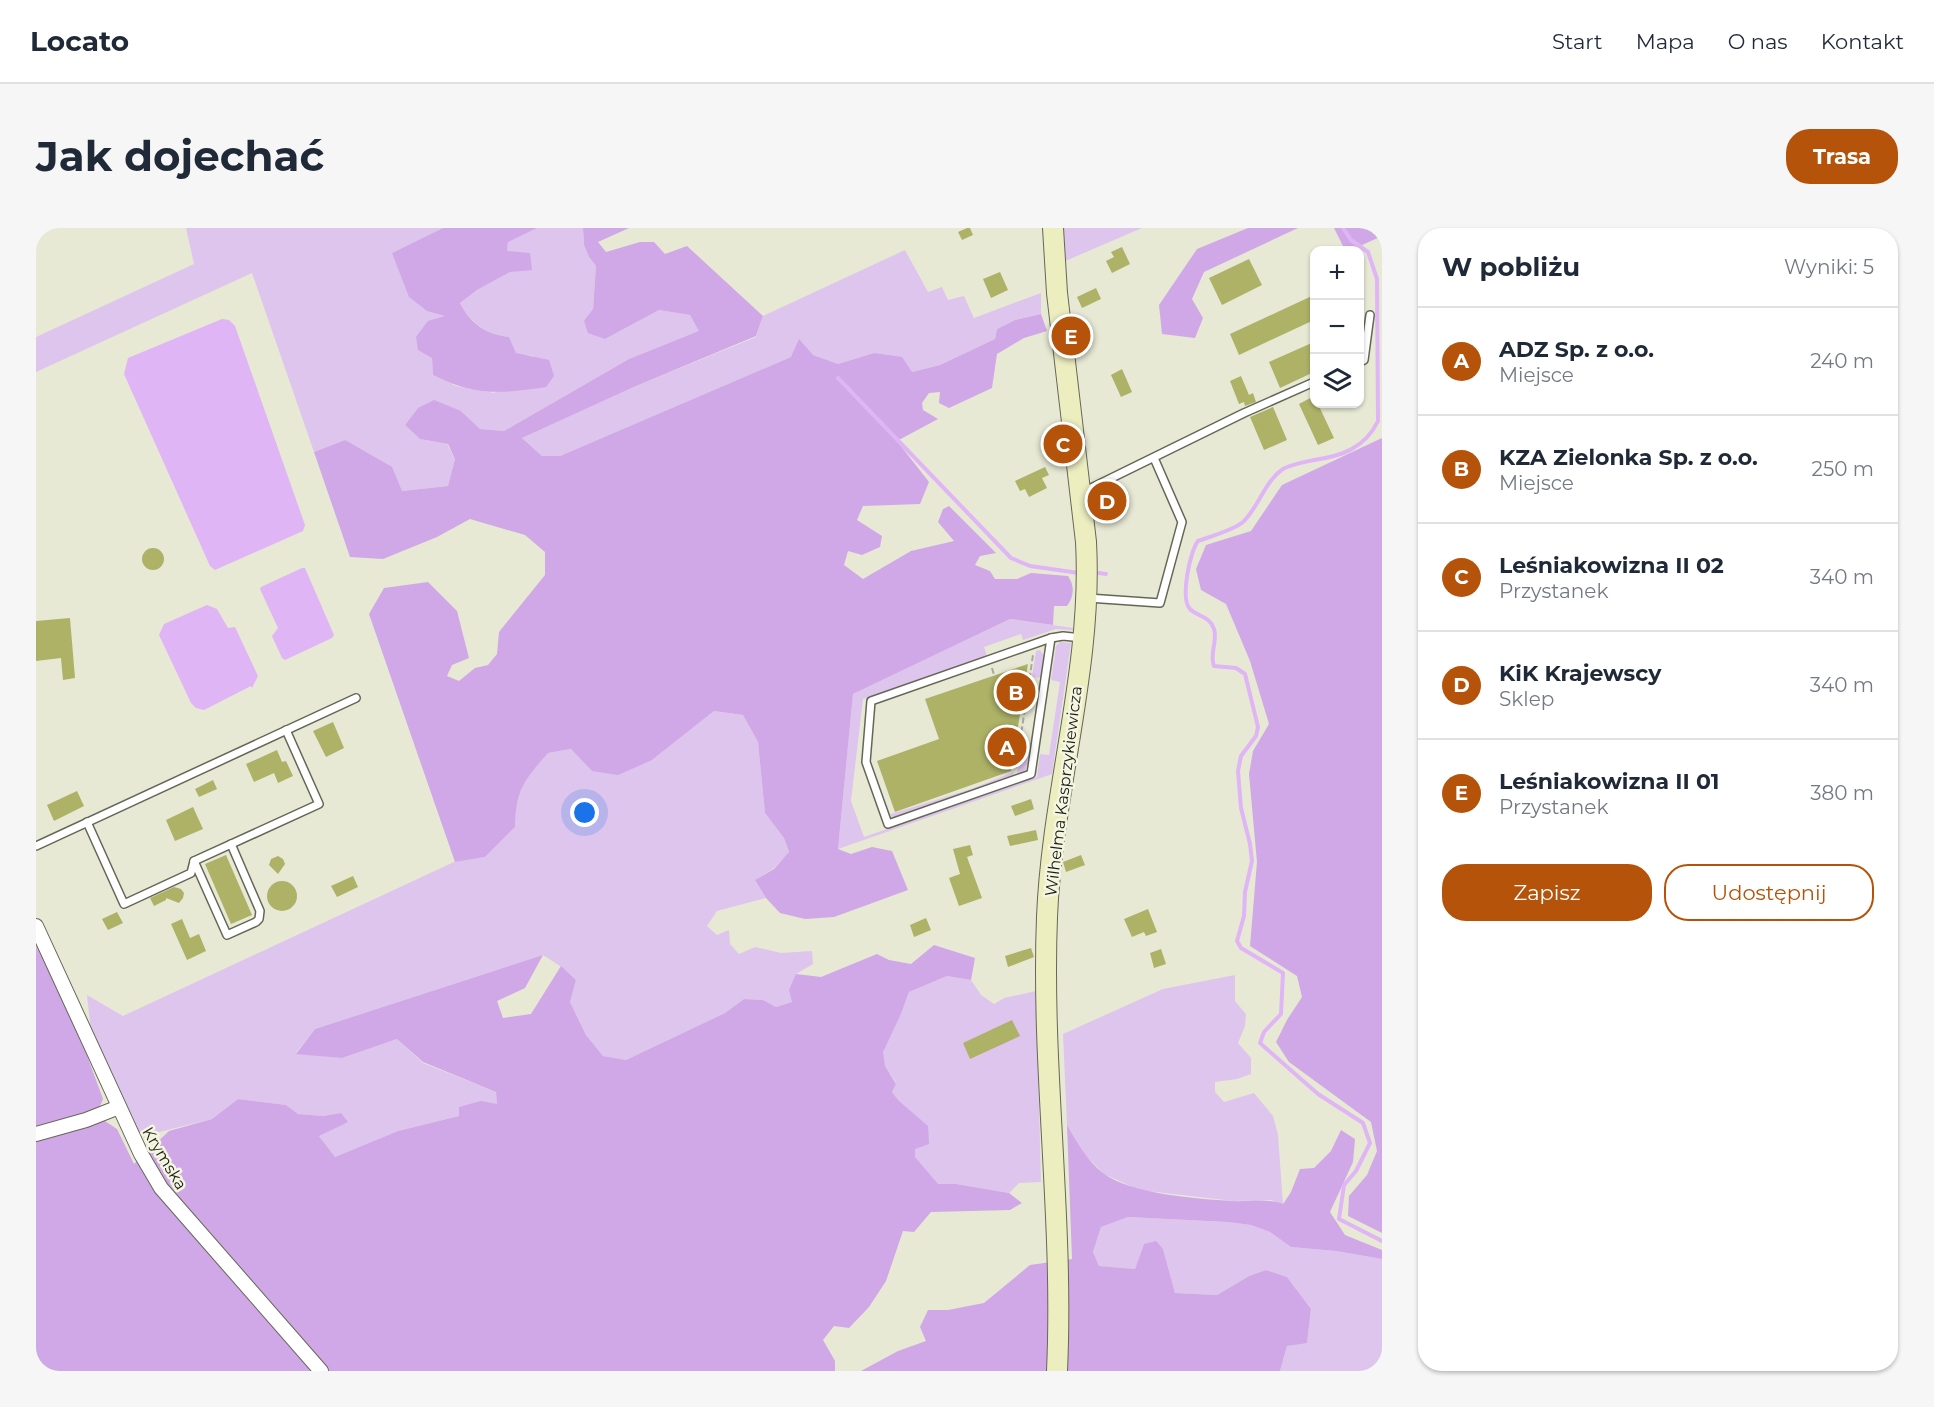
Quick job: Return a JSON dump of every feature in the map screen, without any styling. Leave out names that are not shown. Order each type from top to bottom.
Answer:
[{"type":"street","name":"Wilhelma Kasprzykiewicza","points":[[1053,228],[1057,293],[1086,542],[1088,598],[1053,842],[1047,918],[1049,1049],[1059,1308],[1057,1364]]},
{"type":"street","name":"Krymska","points":[[36,926],[141,1154],[160,1188],[321,1371]]},
{"type":"street","points":[[36,1134],[86,1120],[119,1107]]},
{"type":"lane","points":[[1364,360],[1370,315]]},
{"type":"lane","points":[[1080,493],[1244,413],[1310,384]]},
{"type":"lane","points":[[1088,598],[1160,603],[1182,522],[1154,458]]},
{"type":"lane","points":[[1052,638],[1031,774],[888,824],[866,762],[871,701],[1052,638],[1063,636],[1083,639]]},
{"type":"lane","points":[[36,846],[356,698]]},
{"type":"lane","points":[[194,861],[319,804],[286,730]]},
{"type":"lane","points":[[87,822],[124,904],[191,873],[194,861]]},
{"type":"lane","points":[[194,861],[227,935],[256,922],[260,911],[231,844]]},
{"type":"path","points":[[1014,780],[1035,644]]},
{"type":"shaded area","points":[[186,228],[443,228],[392,253],[447,316],[432,357],[433,375],[456,386],[494,393],[534,356],[516,354],[509,337],[480,327],[469,317],[460,303],[477,290],[510,272],[508,241],[537,228],[583,228],[584,245],[596,266],[593,309],[605,339],[659,310],[690,315],[700,331],[629,359],[504,431],[480,429],[461,411],[418,408],[405,425],[420,439],[447,444],[455,459],[448,486],[402,491],[345,440],[314,452],[252,273],[36,372],[36,337],[194,264]]},
{"type":"shaded area","points":[[443,228],[537,228],[508,242],[507,251],[530,253],[532,270],[510,272],[477,290],[460,303],[469,317],[480,327],[509,337],[516,353],[549,360],[554,376],[546,387],[488,392],[461,387],[433,375],[432,358],[418,350],[416,337],[428,321],[445,316],[427,311],[409,297],[392,253]]},
{"type":"shaded area","points":[[583,228],[629,228],[598,242],[606,252],[640,242],[654,242],[665,254],[687,246],[763,316],[756,336],[636,386],[522,438],[542,456],[560,456],[791,357],[799,339],[813,355],[838,364],[874,353],[902,357],[912,372],[940,365],[995,339],[997,329],[1015,320],[1041,314],[1047,331],[1024,338],[997,354],[992,388],[949,408],[939,403],[940,392],[929,393],[922,403],[923,410],[938,419],[897,441],[929,482],[920,504],[863,506],[857,520],[882,536],[880,547],[862,555],[848,551],[844,565],[863,579],[911,551],[954,541],[938,522],[943,509],[949,506],[996,553],[980,556],[975,565],[990,571],[995,579],[1017,579],[1031,573],[1068,576],[1073,588],[1067,606],[1054,606],[1053,625],[1010,619],[853,694],[838,849],[851,854],[872,847],[892,851],[908,890],[834,917],[805,919],[780,913],[766,898],[755,880],[774,869],[789,852],[784,838],[765,813],[758,742],[743,715],[714,711],[652,760],[618,775],[592,771],[571,749],[548,753],[523,786],[517,803],[515,827],[485,857],[455,862],[369,614],[384,588],[428,582],[457,611],[469,658],[452,665],[447,676],[459,681],[475,668],[488,665],[497,654],[499,632],[545,575],[545,552],[525,535],[470,519],[437,537],[383,559],[350,557],[314,452],[345,440],[392,467],[402,491],[448,486],[455,459],[448,444],[420,439],[405,425],[418,408],[434,400],[461,411],[480,429],[504,431],[629,359],[699,331],[690,315],[659,310],[605,339],[588,333],[584,321],[593,309],[596,266],[584,245]]},
{"type":"shaded area","points":[[1062,228],[1142,228],[1063,262]]},
{"type":"shaded area","points":[[1248,228],[1298,228],[1204,272],[1192,299],[1203,318],[1195,338],[1162,334],[1159,305],[1197,249]]},
{"type":"shaded area","points":[[1334,228],[1382,228],[1382,236],[1360,246],[1343,246]]},
{"type":"shaded area","points":[[905,250],[928,292],[942,287],[948,300],[964,296],[974,318],[1041,293],[1041,314],[1015,320],[997,329],[995,339],[940,365],[912,372],[874,353],[838,364],[813,355],[791,357],[560,456],[542,456],[522,438],[636,386],[756,337],[763,316]]},
{"type":"shaded area","points":[[222,319],[229,320],[235,326],[305,525],[303,531],[215,570],[210,566],[124,374],[128,358]]},
{"type":"shaded area","points":[[1382,438],[1382,1233],[1348,1216],[1349,1196],[1367,1175],[1377,1151],[1371,1122],[1289,1062],[1276,1042],[1302,997],[1297,976],[1250,946],[1257,862],[1249,774],[1253,751],[1269,724],[1250,661],[1226,604],[1201,590],[1196,569],[1206,545],[1251,531],[1282,485]]},
{"type":"shaded area","points":[[305,568],[334,635],[285,660],[272,636],[278,628],[260,589]]},
{"type":"shaded area","points":[[207,605],[217,609],[228,628],[235,627],[258,676],[252,688],[251,686],[204,710],[196,708],[191,703],[159,635],[164,624]]},
{"type":"shaded area","points":[[1010,619],[1073,628],[1073,630],[1056,629],[1023,640],[1021,634],[984,647],[987,656],[863,699],[851,801],[864,837],[1037,777],[1040,754],[1049,755],[1060,682],[1051,680],[1056,646],[1060,642],[1071,643],[1052,774],[838,849],[853,694]]},
{"type":"shaded area","points":[[1040,650],[1044,656],[1041,678],[1032,677],[1036,651]]},
{"type":"shaded area","points":[[714,711],[743,715],[758,742],[765,813],[784,838],[789,853],[773,869],[755,880],[766,898],[717,911],[707,926],[717,935],[729,930],[730,944],[739,954],[755,947],[781,953],[812,951],[813,964],[796,974],[792,1002],[776,1007],[763,1000],[744,999],[725,1013],[626,1060],[603,1056],[586,1035],[570,1002],[576,980],[543,955],[315,1029],[296,1053],[342,1058],[397,1039],[423,1063],[496,1092],[497,1104],[460,1107],[459,1116],[398,1131],[335,1157],[319,1136],[341,1113],[323,1116],[298,1114],[286,1105],[238,1099],[212,1119],[139,1137],[91,1032],[87,995],[123,1016],[454,862],[485,857],[515,827],[517,803],[523,786],[548,753],[571,749],[592,771],[652,760]]},
{"type":"shaded area","points":[[1020,753],[1029,755],[1025,773],[1017,776]]},
{"type":"shaded area","points":[[1014,772],[1013,778],[896,818],[891,816],[891,814],[971,789]]},
{"type":"shaded area","points":[[934,945],[975,958],[971,980],[947,976],[909,992],[883,1052],[885,1066],[896,1084],[892,1092],[928,1126],[929,1144],[915,1149],[915,1157],[938,1184],[956,1184],[1009,1193],[1022,1203],[1010,1210],[931,1212],[914,1232],[903,1231],[886,1281],[869,1307],[849,1328],[834,1326],[823,1340],[835,1361],[835,1371],[36,1371],[36,946],[75,1023],[103,1099],[96,1115],[117,1129],[134,1164],[169,1131],[212,1119],[238,1099],[286,1105],[298,1114],[323,1116],[341,1113],[348,1122],[319,1136],[335,1157],[398,1131],[459,1116],[459,1107],[481,1101],[497,1104],[496,1092],[423,1062],[397,1039],[342,1058],[296,1054],[315,1029],[543,955],[525,988],[497,1001],[503,1018],[531,1014],[561,966],[576,980],[570,1002],[586,1035],[603,1056],[626,1060],[725,1013],[744,999],[763,1000],[776,1007],[792,1002],[789,990],[796,974],[821,977],[877,954],[889,960],[911,964]]},
{"type":"shaded area","points":[[1235,975],[1235,1001],[1246,1014],[1245,1026],[1238,1043],[1251,1058],[1251,1074],[1237,1079],[1215,1082],[1215,1092],[1224,1102],[1254,1093],[1273,1116],[1278,1135],[1283,1205],[1271,1200],[1233,1201],[1139,1190],[1104,1174],[1084,1154],[1067,1125],[1063,1034],[1163,989]]},
{"type":"shaded area","points":[[947,976],[971,980],[981,995],[994,1004],[1004,998],[1036,991],[1041,1182],[1019,1183],[1009,1193],[956,1184],[938,1185],[915,1157],[899,1101],[892,1092],[896,1083],[885,1066],[882,1052],[909,992]]},
{"type":"shaded area","points":[[1067,1125],[1097,1168],[1115,1180],[1130,1186],[1183,1197],[1283,1204],[1291,1192],[1300,1169],[1314,1168],[1331,1151],[1341,1130],[1355,1139],[1353,1162],[1330,1212],[1345,1235],[1382,1250],[1382,1259],[1336,1251],[1291,1247],[1270,1232],[1251,1225],[1128,1217],[1101,1227],[1093,1252],[1099,1266],[1135,1269],[1144,1244],[1156,1241],[1163,1249],[1175,1293],[1217,1295],[1249,1276],[1266,1270],[1287,1277],[1311,1309],[1307,1343],[1287,1346],[1280,1371],[861,1371],[898,1351],[926,1341],[920,1327],[928,1310],[948,1310],[984,1303],[1030,1265],[1072,1259]]},
{"type":"shaded area","points":[[1128,1217],[1251,1225],[1270,1232],[1291,1247],[1336,1251],[1382,1259],[1382,1371],[1280,1371],[1287,1346],[1307,1342],[1311,1309],[1287,1277],[1266,1270],[1249,1276],[1217,1295],[1175,1293],[1163,1249],[1144,1244],[1135,1269],[1099,1266],[1093,1252],[1101,1227]]},
{"type":"building","points":[[970,228],[973,235],[962,240],[958,232]]},
{"type":"building","points":[[1122,247],[1130,264],[1112,273],[1106,261],[1114,257],[1111,252]]},
{"type":"building","points":[[1249,259],[1262,285],[1222,305],[1209,278]]},
{"type":"building","points":[[1000,272],[1008,290],[991,298],[983,279]]},
{"type":"building","points":[[1096,288],[1101,299],[1082,308],[1077,297]]},
{"type":"building","points":[[1310,297],[1310,322],[1239,355],[1230,334]]},
{"type":"building","points":[[1310,344],[1310,374],[1280,388],[1269,362]]},
{"type":"building","points":[[1122,369],[1132,392],[1121,397],[1111,375]]},
{"type":"building","points":[[1241,376],[1249,395],[1253,393],[1256,402],[1245,406],[1244,402],[1239,404],[1230,381]]},
{"type":"building","points":[[1310,398],[1310,408],[1320,408],[1334,438],[1318,445],[1299,404]]},
{"type":"building","points":[[1273,407],[1287,440],[1264,450],[1250,417]]},
{"type":"building","points":[[1045,467],[1049,475],[1042,478],[1047,488],[1029,497],[1025,489],[1020,491],[1015,481]]},
{"type":"building","points":[[1113,496],[1114,506],[1105,507],[1103,497]]},
{"type":"building","points":[[153,548],[161,551],[164,559],[161,567],[153,570],[145,567],[142,559],[145,551]]},
{"type":"building","points":[[70,618],[75,678],[63,680],[61,658],[36,661],[36,621]]},
{"type":"building","points":[[1028,664],[1011,771],[895,812],[877,761],[939,739],[925,699]]},
{"type":"building","points":[[333,722],[344,748],[326,757],[313,731]]},
{"type":"building","points":[[277,750],[282,762],[286,761],[293,776],[278,783],[274,773],[254,782],[246,764]]},
{"type":"building","points":[[213,780],[217,789],[199,797],[195,789]]},
{"type":"building","points":[[77,791],[84,806],[54,821],[47,805]]},
{"type":"building","points":[[1031,799],[1034,809],[1015,816],[1011,806]]},
{"type":"building","points":[[193,807],[203,829],[175,841],[166,820]]},
{"type":"building","points":[[1036,830],[1038,840],[1010,846],[1007,836]]},
{"type":"building","points":[[970,845],[973,855],[967,857],[982,898],[959,906],[949,878],[960,874],[953,849]]},
{"type":"building","points":[[226,855],[252,915],[231,924],[205,864]]},
{"type":"building","points":[[1081,855],[1085,865],[1066,872],[1063,862]]},
{"type":"building","points":[[278,856],[285,864],[278,874],[269,865],[271,859]]},
{"type":"building","points":[[353,876],[358,887],[337,897],[331,886]]},
{"type":"building","points":[[282,881],[292,886],[297,896],[292,906],[282,911],[272,906],[267,896],[272,886]]},
{"type":"building","points":[[174,887],[181,889],[184,893],[179,903],[166,898],[154,906],[150,898]]},
{"type":"building","points":[[1148,909],[1157,932],[1146,936],[1144,932],[1132,937],[1124,919]]},
{"type":"building","points":[[117,912],[123,923],[108,930],[102,919]]},
{"type":"building","points":[[926,918],[931,930],[914,937],[910,925]]},
{"type":"building","points":[[182,919],[190,938],[199,934],[206,951],[187,960],[171,924]]},
{"type":"building","points":[[1031,948],[1034,957],[1008,967],[1005,956]]},
{"type":"building","points":[[1161,949],[1166,964],[1154,968],[1150,953]]},
{"type":"building","points":[[1012,1020],[1020,1036],[970,1059],[963,1043]]},
{"type":"waterway","points":[[1343,228],[1351,240],[1368,252],[1377,279],[1378,421],[1366,438],[1352,449],[1283,469],[1271,480],[1244,521],[1229,530],[1198,541],[1189,564],[1186,596],[1190,609],[1207,619],[1214,629],[1212,657],[1214,666],[1236,668],[1245,674],[1258,727],[1256,736],[1241,756],[1238,771],[1241,808],[1252,861],[1245,892],[1244,916],[1237,941],[1241,948],[1283,973],[1281,1014],[1264,1032],[1260,1043],[1318,1094],[1363,1123],[1370,1143],[1356,1171],[1344,1185],[1339,1219],[1382,1241]]},
{"type":"waterway","points":[[838,378],[1011,558],[1030,566],[1079,573]]},
{"type":"waterway","points":[[1099,573],[1106,574]]},
{"type":"place","name":"Leśniakowizna II 01","points":[[1071,336]]},
{"type":"place","name":"Leśniakowizna II 02","points":[[1063,444]]},
{"type":"place","name":"KiK Krajewscy","points":[[1107,501]]},
{"type":"place","name":"KZA Zielonka Sp. z o.o.","points":[[1016,692]]},
{"type":"place","name":"ADZ Sp. z o.o.","points":[[1007,747]]}]
